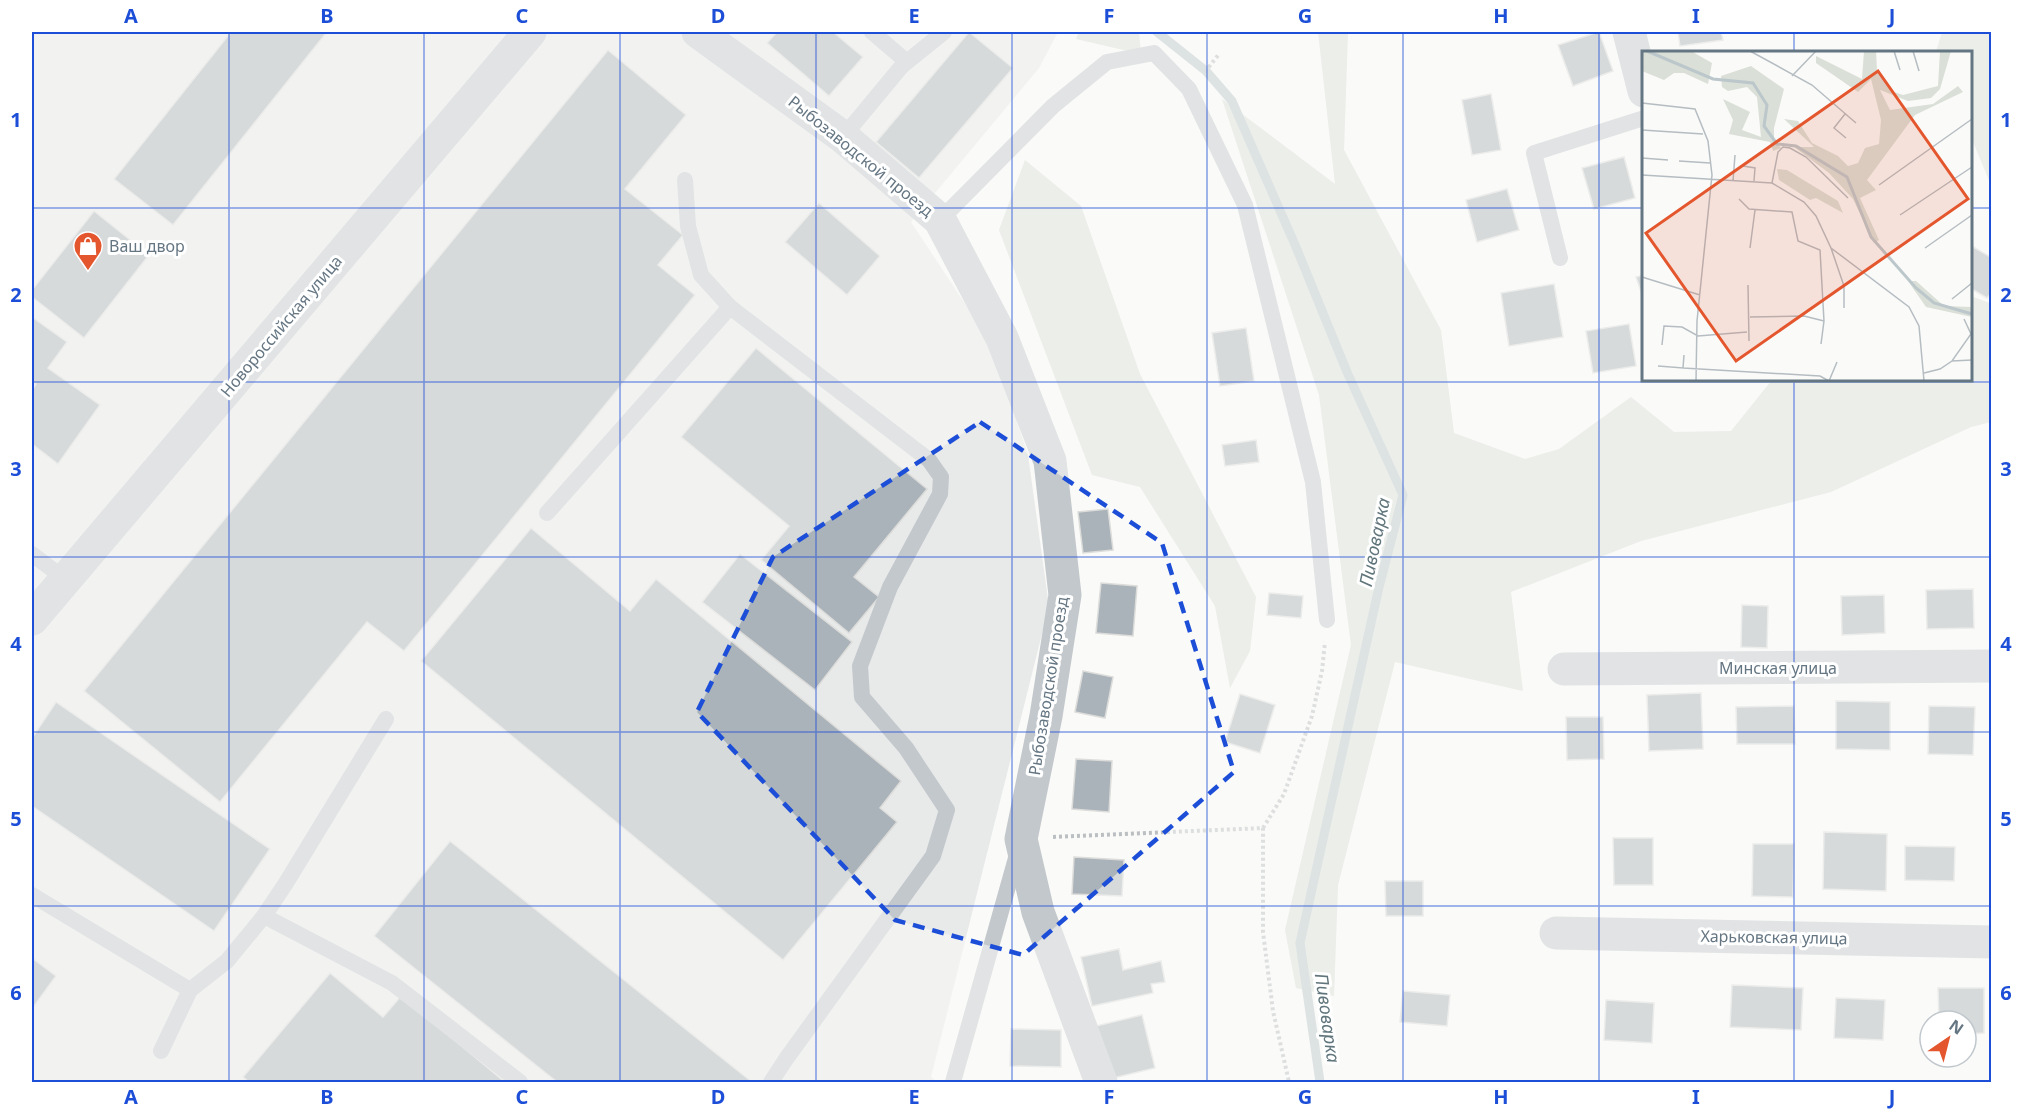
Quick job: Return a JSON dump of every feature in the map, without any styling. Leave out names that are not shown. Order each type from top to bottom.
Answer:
[{"type":"street","name":"Новороссийская улица","points":[[32,619],[530,32]]},
{"type":"street","points":[[1629,32],[1642,83]]},
{"type":"street","name":"Рыбозаводской проезд","points":[[715,39],[843,137],[940,220],[1002,338],[1050,461],[1065,595],[1046,716],[1021,839],[1038,912],[1101,1083]]},
{"type":"street","name":"Минская улица","points":[[1564,669],[1992,666]]},
{"type":"street","name":"Харьковская улица","points":[[1556,933],[1992,942]]},
{"type":"lane","points":[[872,32],[906,61],[903,65]]},
{"type":"lane","points":[[843,137],[903,65],[944,32]]},
{"type":"lane","points":[[940,220],[1053,106],[1107,62],[1154,53],[1189,89],[1245,206],[1313,482],[1327,620]]},
{"type":"lane","points":[[1560,258],[1534,153],[1642,119]]},
{"type":"lane","points":[[685,180],[688,226],[700,275],[729,307],[929,460],[941,477],[940,494],[890,587],[860,666],[862,698],[906,748],[947,810],[933,856],[771,1083]]},
{"type":"lane","points":[[547,513],[729,307]]},
{"type":"lane","points":[[32,554],[66,580]]},
{"type":"lane","points":[[161,1051],[190,990],[226,961],[264,916],[386,719]]},
{"type":"lane","points":[[953,1083],[1021,839]]},
{"type":"lane","points":[[32,895],[190,990]]},
{"type":"lane","points":[[264,916],[392,983],[520,1083]]},
{"type":"path","points":[[1289,1083],[1273,1011],[1263,932],[1263,828],[1284,794],[1312,716],[1322,671],[1327,620]]},
{"type":"path","points":[[1021,839],[1263,828]]},
{"type":"highlighted area","points":[[980,422],[1162,543],[1234,772],[1023,955],[895,920],[697,712],[773,557]]},
{"type":"shaded area","points":[[32,32],[1058,32],[1039,68],[911,222],[991,343],[1028,455],[1049,606],[931,1077],[937,1082],[32,1082]]},
{"type":"shaded area","points":[[1079,32],[1139,32],[1141,54],[1076,39]]},
{"type":"shaded area","points":[[1318,32],[1348,32],[1344,150],[1441,330],[1454,433],[1525,459],[1559,449],[1631,397],[1674,432],[1731,431],[1771,381],[1972,381],[1972,296],[1992,304],[1991,422],[1971,427],[1831,492],[1641,541],[1511,592],[1523,691],[1395,662],[1338,885],[1334,996],[1296,988],[1285,930],[1351,645],[1319,395],[1222,99],[1335,184]]},
{"type":"shaded area","points":[[1942,32],[1991,32],[1991,185],[1972,139],[1972,51],[1936,51]]},
{"type":"shaded area","points":[[1025,160],[1081,206],[1140,374],[1256,597],[1250,651],[1230,688],[1215,606],[1140,487],[1092,475],[999,230]]},
{"type":"building","points":[[231,32],[327,32],[173,225],[114,179]]},
{"type":"building","points":[[777,32],[833,32],[863,57],[829,96],[767,43]]},
{"type":"building","points":[[969,32],[1013,68],[919,178],[876,142]]},
{"type":"building","points":[[1599,32],[1613,71],[1573,86],[1558,45]]},
{"type":"building","points":[[1678,32],[1721,32],[1723,40],[1680,46]]},
{"type":"building","points":[[608,50],[686,115],[625,189],[683,235],[658,265],[695,295],[404,651],[367,622],[220,802],[84,691]]},
{"type":"building","points":[[1491,94],[1501,150],[1472,155],[1462,100]]},
{"type":"building","points":[[1624,157],[1635,198],[1594,209],[1582,168]]},
{"type":"building","points":[[1507,189],[1519,230],[1477,242],[1466,200]]},
{"type":"building","points":[[819,203],[880,256],[847,295],[785,242]]},
{"type":"building","points":[[94,211],[149,255],[84,338],[32,297],[32,290]]},
{"type":"building","points":[[1972,246],[1992,258],[1992,292],[1987,298],[1972,289]]},
{"type":"building","points":[[1642,276],[1642,294],[1636,277]]},
{"type":"building","points":[[1554,284],[1563,337],[1509,346],[1501,293]]},
{"type":"building","points":[[32,317],[67,342],[48,368],[100,405],[58,464],[32,444],[32,391],[36,384],[32,381]]},
{"type":"building","points":[[1629,324],[1636,366],[1593,373],[1586,331]]},
{"type":"building","points":[[1246,328],[1254,381],[1220,386],[1212,333]]},
{"type":"building","points":[[756,348],[927,489],[854,577],[879,597],[849,633],[761,560],[789,526],[681,437]]},
{"type":"building","points":[[1256,440],[1259,462],[1225,466],[1222,445]]},
{"type":"building","points":[[1108,509],[1113,550],[1083,553],[1078,512]]},
{"type":"building","points":[[531,528],[630,611],[656,579],[901,781],[880,808],[897,822],[783,960],[421,661]]},
{"type":"building","points":[[740,554],[852,642],[815,690],[702,602]]},
{"type":"building","points":[[1101,583],[1137,586],[1133,636],[1096,633]]},
{"type":"building","points":[[1973,589],[1974,628],[1927,629],[1926,590]]},
{"type":"building","points":[[1269,593],[1303,596],[1301,618],[1267,615]]},
{"type":"building","points":[[1884,595],[1885,633],[1842,635],[1841,596]]},
{"type":"building","points":[[1742,605],[1768,606],[1767,648],[1741,647]]},
{"type":"building","points":[[1083,671],[1113,677],[1105,718],[1075,712]]},
{"type":"building","points":[[1701,693],[1703,749],[1649,751],[1647,695]]},
{"type":"building","points":[[1240,694],[1275,705],[1260,753],[1225,742]]},
{"type":"building","points":[[1836,701],[1890,702],[1890,750],[1836,749]]},
{"type":"building","points":[[56,702],[270,849],[214,931],[32,806],[32,738]]},
{"type":"building","points":[[1794,706],[1795,744],[1737,744],[1736,707]]},
{"type":"building","points":[[1929,706],[1975,707],[1973,755],[1928,754]]},
{"type":"building","points":[[1566,717],[1603,717],[1604,759],[1567,760]]},
{"type":"building","points":[[1076,759],[1112,761],[1109,812],[1072,809]]},
{"type":"building","points":[[1824,832],[1887,834],[1886,891],[1823,889]]},
{"type":"building","points":[[1613,838],[1653,838],[1653,885],[1614,885]]},
{"type":"building","points":[[450,841],[752,1082],[557,1082],[374,936]]},
{"type":"building","points":[[1753,844],[1794,844],[1793,897],[1752,896]]},
{"type":"building","points":[[1905,846],[1955,847],[1954,881],[1905,880]]},
{"type":"building","points":[[1074,857],[1124,860],[1122,896],[1072,894]]},
{"type":"building","points":[[1385,881],[1423,881],[1423,916],[1386,916]]},
{"type":"building","points":[[1119,949],[1123,970],[1161,961],[1165,982],[1151,984],[1153,993],[1092,1006],[1081,957]]},
{"type":"building","points":[[32,958],[56,976],[32,1009]]},
{"type":"building","points":[[330,973],[383,1017],[401,996],[505,1082],[249,1082],[243,1077]]},
{"type":"building","points":[[1732,985],[1803,988],[1801,1030],[1730,1027]]},
{"type":"building","points":[[1938,988],[1984,988],[1984,1033],[1978,1033],[1978,1009],[1939,1009]]},
{"type":"building","points":[[1403,991],[1450,995],[1447,1026],[1400,1022]]},
{"type":"building","points":[[1836,998],[1885,1000],[1883,1040],[1834,1038]]},
{"type":"building","points":[[1606,1000],[1654,1003],[1652,1043],[1604,1040]]},
{"type":"building","points":[[1142,1015],[1155,1068],[1105,1080],[1092,1027]]},
{"type":"building","points":[[1011,1029],[1061,1030],[1061,1067],[1010,1066]]},
{"type":"waterway","name":"Пивоварка","points":[[1157,32],[1206,71],[1232,101],[1296,247],[1347,372],[1403,495],[1379,587],[1300,943],[1320,1082]]},
{"type":"place","name":"Ваш двор","points":[[88,272]]}]
